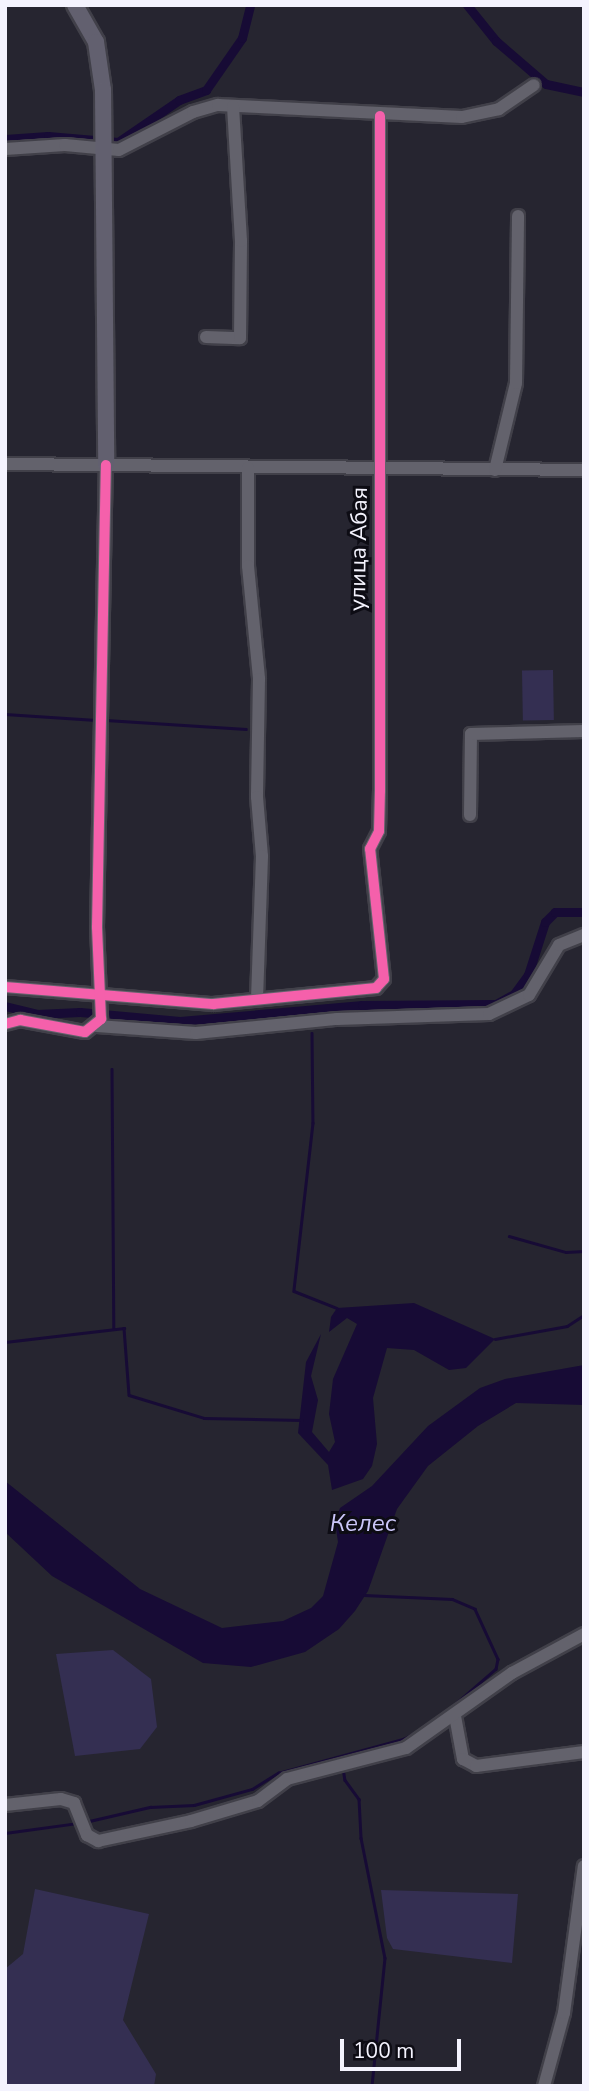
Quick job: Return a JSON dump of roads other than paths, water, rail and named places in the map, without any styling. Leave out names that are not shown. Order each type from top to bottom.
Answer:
[{"type":"main road","points":[[78,6],[96,42],[105,143],[106,465]]},
{"type":"street","points":[[5,149],[105,143],[127,148],[203,108],[233,106],[372,112],[380,116],[485,114],[511,103],[534,85]]},
{"type":"street","points":[[206,337],[240,338],[241,241],[233,106]]},
{"type":"street","name":"улица Абая","points":[[257,996],[376,988],[384,979],[370,849],[379,831],[380,116]]},
{"type":"street","points":[[495,470],[516,383],[518,216]]},
{"type":"street","points":[[5,464],[381,470],[584,470]]},
{"type":"street","points":[[99,1022],[102,1000],[100,720],[106,465]]},
{"type":"street","points":[[5,987],[102,1000],[213,1004],[257,996],[262,856],[257,797],[259,679],[248,566],[248,468]]},
{"type":"street","points":[[470,815],[471,734],[584,731]]},
{"type":"street","points":[[7,1021],[76,1032],[99,1022],[197,1033],[337,1019],[489,1014],[529,995],[559,945],[584,935]]},
{"type":"street","points":[[5,1805],[61,1799],[74,1803],[87,1835],[98,1841],[258,1801],[287,1779],[406,1748],[455,1716],[512,1673],[584,1634]]},
{"type":"street","points":[[455,1716],[463,1759],[476,1766],[584,1752]]},
{"type":"street","points":[[544,2086],[564,2013],[584,1866]]},
{"type":"water","points":[[414,1303],[495,1339],[466,1368],[449,1370],[414,1350],[387,1348],[373,1398],[377,1444],[372,1466],[363,1479],[332,1490],[328,1465],[298,1433],[306,1362],[321,1334],[311,1376],[318,1400],[312,1432],[329,1452],[335,1442],[329,1414],[333,1379],[357,1324],[347,1318],[329,1332],[331,1317],[337,1308]]},
{"type":"water","name":"Келес","points":[[584,1365],[584,1405],[516,1403],[478,1426],[428,1466],[397,1509],[368,1591],[355,1611],[339,1629],[305,1652],[251,1667],[203,1663],[52,1576],[5,1532],[5,1481],[140,1589],[222,1628],[283,1621],[311,1608],[323,1596],[338,1542],[335,1522],[340,1508],[372,1486],[428,1426],[480,1388],[505,1379]]},
{"type":"waterway","points":[[5,139],[48,136],[118,142],[179,100],[206,90],[242,38],[250,5]]},
{"type":"waterway","points":[[467,5],[496,41],[546,84],[584,92]]},
{"type":"waterway","points":[[5,714],[96,720]]},
{"type":"waterway","points":[[106,720],[246,729]]},
{"type":"waterway","points":[[5,1006],[37,1014],[80,1012],[180,1021],[362,1005],[496,1004],[514,994],[528,975],[545,922],[555,912],[584,912]]},
{"type":"waterway","points":[[312,1033],[313,1123],[294,1291],[337,1308]]},
{"type":"waterway","points":[[112,1069],[114,1329]]},
{"type":"waterway","points":[[509,1236],[566,1252],[584,1251]]},
{"type":"waterway","points":[[495,1339],[567,1326],[584,1315]]},
{"type":"waterway","points":[[5,1342],[124,1328],[129,1395],[204,1418],[302,1420]]},
{"type":"waterway","points":[[364,1595],[452,1599],[475,1609],[498,1659],[496,1669],[443,1715]]},
{"type":"waterway","points":[[85,1822],[150,1807],[194,1805],[252,1789],[278,1773],[403,1739],[423,1729]]},
{"type":"waterway","points":[[343,1768],[345,1780],[359,1799],[361,1838],[385,1958],[372,2086]]},
{"type":"waterway","points":[[5,1833],[78,1823]]}]
